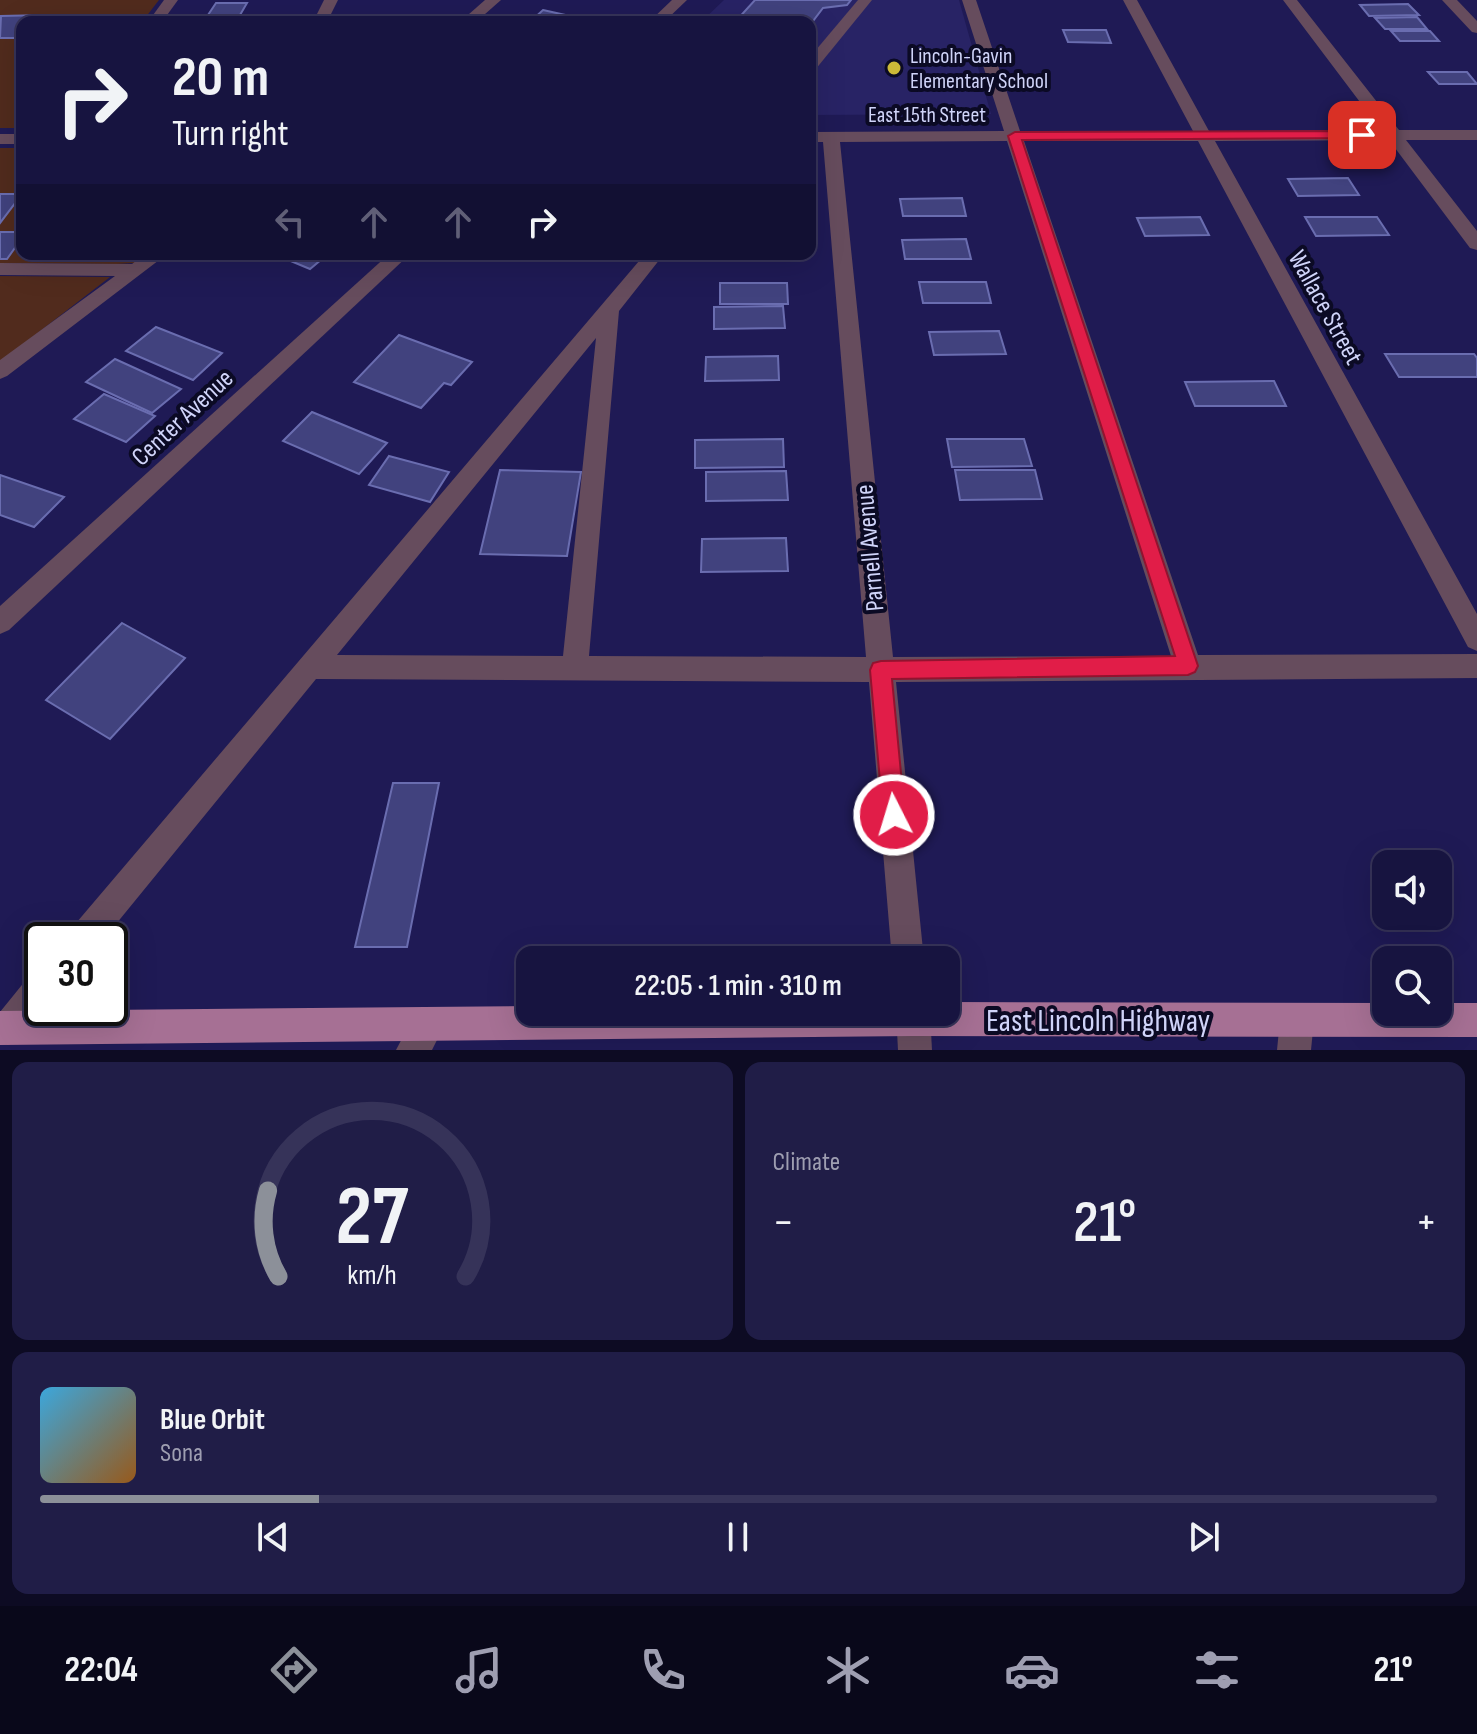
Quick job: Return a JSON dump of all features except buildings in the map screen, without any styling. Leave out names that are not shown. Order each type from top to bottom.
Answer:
[{"type":"main road","name":"East Lincoln Highway","points":[[4,1028],[69,1039],[420,1037],[914,1027],[1296,1035],[1477,1020]]},
{"type":"street","points":[[474,16],[494,0]]},
{"type":"street","points":[[663,16],[680,0]]},
{"type":"street","points":[[816,60],[865,0]]},
{"type":"street","points":[[969,0],[1188,666]]},
{"type":"street","name":"Wallace Street","points":[[1130,0],[1477,639]]},
{"type":"street","points":[[1290,0],[1477,244]]},
{"type":"street","points":[[1449,0],[1477,29]]},
{"type":"street","name":"East 15th Street","points":[[821,136],[1477,135]]},
{"type":"street","name":"Parnell Avenue","points":[[821,136],[881,670],[907,946]]},
{"type":"street","points":[[0,371],[150,260]]},
{"type":"street","name":"Center Avenue","points":[[0,622],[394,260]]},
{"type":"street","points":[[97,922],[650,260]]},
{"type":"street","points":[[0,269],[136,270]]},
{"type":"street","points":[[575,668],[609,309]]},
{"type":"street","points":[[310,667],[881,670],[1477,666]]},
{"type":"street","points":[[4,1028],[24,1006]]},
{"type":"shaded area","points":[[0,0],[159,0],[147,16],[16,16],[16,128],[0,128]]},
{"type":"shaded area","name":"Lincoln-Gavin Elementary School","points":[[724,0],[959,0],[991,114],[816,115],[816,16],[707,16]]},
{"type":"shaded area","points":[[0,148],[16,148],[16,260],[138,260],[117,264],[0,263]]},
{"type":"shaded area","points":[[0,276],[110,277],[0,362]]},
{"type":"place","name":"Lincoln-Gavin Elementary School","points":[[894,68]]},
{"type":"route","points":[[894,815],[881,670],[1188,666],[1015,136],[1362,135]]}]
